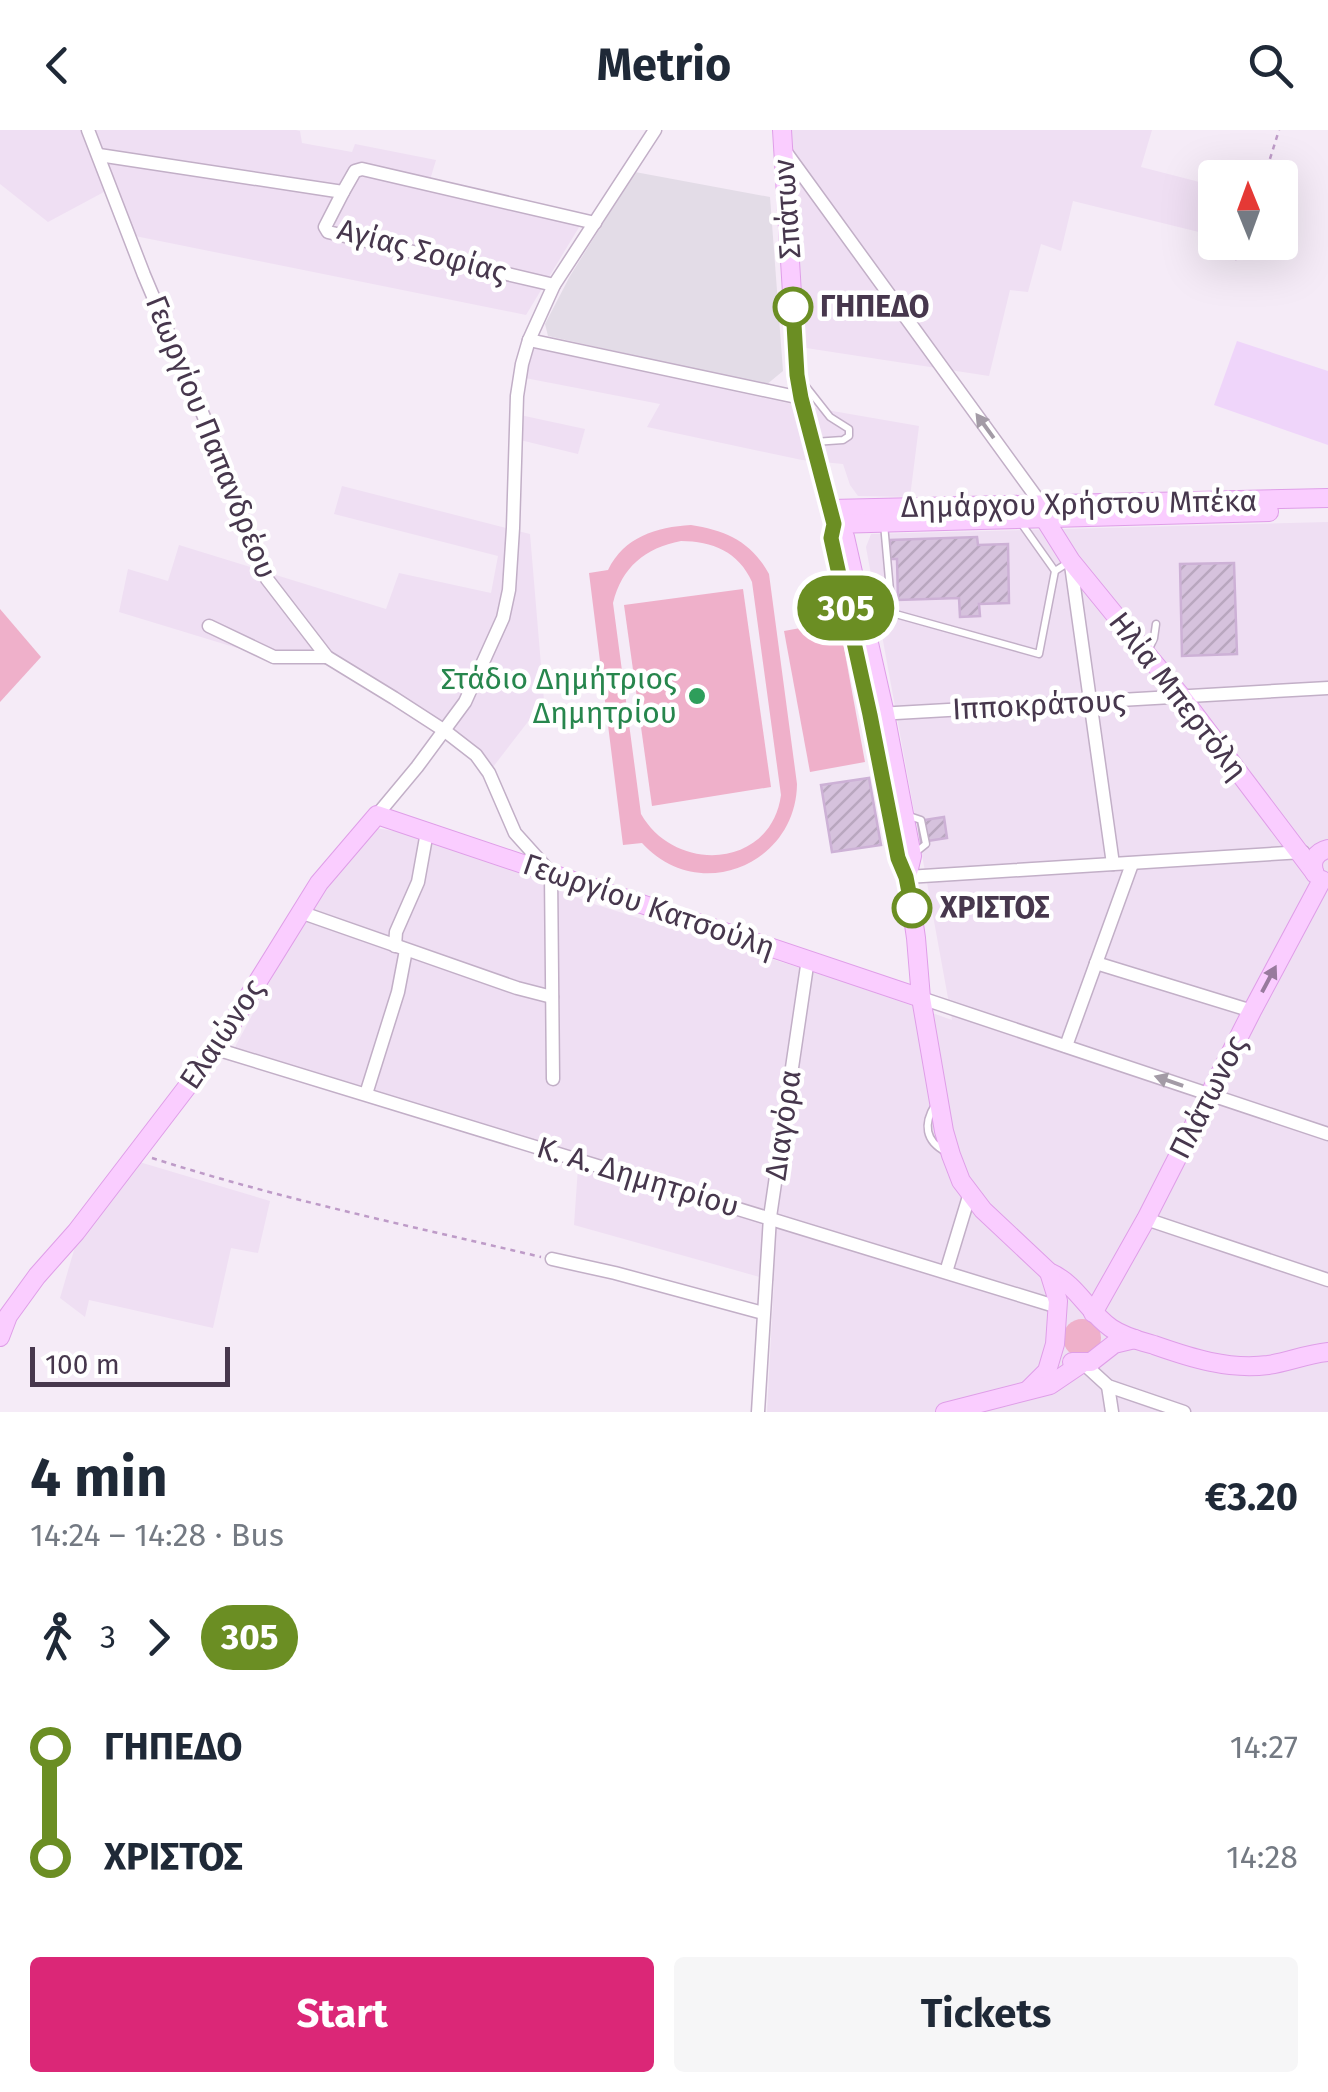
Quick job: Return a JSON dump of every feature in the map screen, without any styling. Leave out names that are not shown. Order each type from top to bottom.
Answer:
[{"type":"main road","name":"Σπάτων","points":[[783,140],[797,375],[832,517]]},
{"type":"main road","name":"Δημάρχου Χρήστου Μπέκα","points":[[832,517],[884,523],[1018,519],[1043,512],[1328,498]]},
{"type":"main road","name":"Δημάρχου Χρήστου Μπέκα","points":[[832,517],[1328,510]]},
{"type":"main road","name":"Ηλία Μπερτόλη","points":[[1043,512],[1063,566],[1181,696],[1321,878]]},
{"type":"main road","points":[[832,517],[845,537],[866,628],[898,858],[906,877],[921,998],[951,1155],[961,1181],[983,1210],[1051,1279],[1058,1307],[1056,1336],[1047,1370],[1028,1391]]},
{"type":"main road","points":[[832,517],[831,538],[904,814],[912,856],[906,877]]},
{"type":"main road","name":"Γεωργίου Κατσούλη","points":[[377,815],[921,998]]},
{"type":"main road","name":"Ελαιώνος","points":[[0,1337],[8,1316],[37,1276],[76,1232],[216,1049],[319,883],[377,815]]},
{"type":"main road","name":"Πλάτωνος","points":[[1090,1310],[1146,1219],[1321,878],[1312,863],[1324,850]]},
{"type":"main road","points":[[1051,1279],[1061,1277],[1108,1336],[1093,1362]]},
{"type":"main road","points":[[1090,1310],[1067,1315],[1056,1336],[1063,1357],[1072,1362],[1093,1362]]},
{"type":"main road","points":[[1090,1310],[1119,1333],[1199,1360],[1237,1366],[1270,1365],[1328,1352]]},
{"type":"main road","points":[[945,1412],[1050,1386],[1093,1362],[1114,1344],[1136,1339]]},
{"type":"street","name":"Γεωργίου Παπανδρέου","points":[[88,130],[266,580],[326,657],[445,731],[476,755],[489,773],[515,833],[551,873]]},
{"type":"street","name":"Ελαιώνος","points":[[377,815],[465,702],[503,618],[513,528],[516,396],[529,340],[554,285],[655,130]]},
{"type":"street","name":"Ηλία Μπερτόλη","points":[[783,140],[1043,512]]},
{"type":"street","points":[[100,155],[343,192],[355,171],[362,170],[595,223]]},
{"type":"street","name":"Αγίας Σοφίας","points":[[343,192],[324,226],[328,232],[554,285]]},
{"type":"street","points":[[529,340],[801,398]]},
{"type":"street","points":[[1063,566],[1113,864]]},
{"type":"street","points":[[209,626],[274,656],[326,657]]},
{"type":"street","name":"Ιπποκράτους","points":[[878,714],[1328,688]]},
{"type":"street","points":[[366,1094],[398,992],[400,948],[396,932],[418,882],[427,832]]},
{"type":"street","points":[[906,877],[1324,850]]},
{"type":"street","points":[[1066,1046],[1132,864]]},
{"type":"street","points":[[551,873],[553,1079]]},
{"type":"street","points":[[300,912],[552,997]]},
{"type":"street","name":"Διαγόρα","points":[[758,1412],[770,1217],[808,959]]},
{"type":"street","points":[[1096,963],[1252,1011]]},
{"type":"street","points":[[921,998],[1328,1134]]},
{"type":"street","name":"Κ. Α. Δημητρίου","points":[[216,1049],[1058,1307]]},
{"type":"street","points":[[946,1272],[970,1193]]},
{"type":"street","points":[[1146,1219],[1328,1280]]},
{"type":"street","points":[[552,1259],[763,1313]]},
{"type":"street","points":[[1093,1362],[1108,1386],[1112,1412]]},
{"type":"street","points":[[1108,1386],[1147,1407],[1184,1412]]},
{"type":"lane","points":[[797,375],[830,418],[849,430],[849,436],[843,440],[812,443]]},
{"type":"lane","points":[[866,628],[892,613],[1039,654],[1063,566],[1018,519]]},
{"type":"lane","points":[[884,523],[892,613]]},
{"type":"lane","points":[[1146,654],[1156,624]]},
{"type":"path","points":[[1270,160],[1279,130]]},
{"type":"path","points":[[138,1153],[316,1205],[552,1259]]},
{"type":"shaded area","points":[[0,130],[296,130],[300,131],[302,143],[352,152],[355,144],[436,160],[430,180],[587,214],[526,315],[135,236],[117,185],[48,222],[0,184]]},
{"type":"shaded area","points":[[791,130],[1152,130],[1141,167],[1198,182],[1198,232],[1073,201],[1061,251],[1041,244],[1028,292],[1010,290],[989,376],[806,348]]},
{"type":"shaded area","points":[[635,172],[770,197],[783,371],[766,385],[548,336],[545,324],[570,276]]},
{"type":"shaded area","points":[[1237,341],[1328,371],[1328,445],[1214,405]]},
{"type":"shaded area","points":[[532,348],[792,404],[919,426],[910,497],[858,496],[843,464],[802,460],[647,427],[660,404],[525,378]]},
{"type":"shaded area","points":[[520,415],[585,429],[578,454],[520,440]]},
{"type":"shaded area","points":[[342,486],[530,534],[544,701],[493,767],[455,732],[338,656],[319,662],[283,662],[119,612],[128,569],[168,581],[179,545],[386,609],[399,573],[491,593],[498,556],[334,514]]},
{"type":"shaded area","points":[[1328,522],[1328,1412],[767,1412],[774,1281],[574,1225],[579,1153],[234,1049],[329,881],[376,828],[418,835],[535,875],[536,882],[597,905],[833,978],[952,1020],[866,547],[871,534]]},
{"type":"shaded area","points":[[678,526],[703,527],[736,539],[769,574],[797,784],[792,812],[780,836],[762,855],[740,867],[715,873],[690,871],[665,862],[642,843],[623,845],[589,573],[608,570],[623,549],[642,536]],"holes":[[[692,542],[723,550],[740,563],[752,582],[781,795],[774,820],[760,838],[720,855],[676,847],[656,833],[641,814],[613,603],[622,579],[646,554],[668,544]]]},
{"type":"shaded area","name":"Στάδιο Δημήτριος Δημητρίου","points":[[743,589],[771,787],[652,806],[624,605]]},
{"type":"shaded area","points":[[0,609],[41,657],[0,702]]},
{"type":"shaded area","points":[[839,621],[865,762],[810,772],[784,631]]},
{"type":"shaded area","points":[[136,1161],[270,1201],[258,1253],[231,1248],[213,1328],[89,1300],[85,1317],[60,1298],[77,1240]]},
{"type":"shaded area","points":[[1082,1319],[1095,1325],[1101,1338],[1095,1351],[1082,1357],[1069,1351],[1063,1338],[1069,1325]]},
{"type":"building","points":[[977,537],[978,545],[1008,544],[1009,603],[979,604],[980,616],[960,617],[959,598],[898,600],[897,559],[890,559],[890,540]]},
{"type":"building","points":[[1234,563],[1237,654],[1182,656],[1180,564]]},
{"type":"building","points":[[869,778],[881,845],[832,852],[821,785]]},
{"type":"building","points":[[944,817],[947,838],[921,842],[918,821]]},
{"type":"bus line","name":"305","points":[[793,307],[801,398],[834,524],[831,538],[912,908]]},
{"type":"place","name":"ΓΗΠΕΔΟ","points":[[793,307]]},
{"type":"place","name":"Στάδιο Δημήτριος Δημητρίου","points":[[697,696]]},
{"type":"place","name":"ΧΡΙΣΤΟΣ","points":[[912,908]]}]
